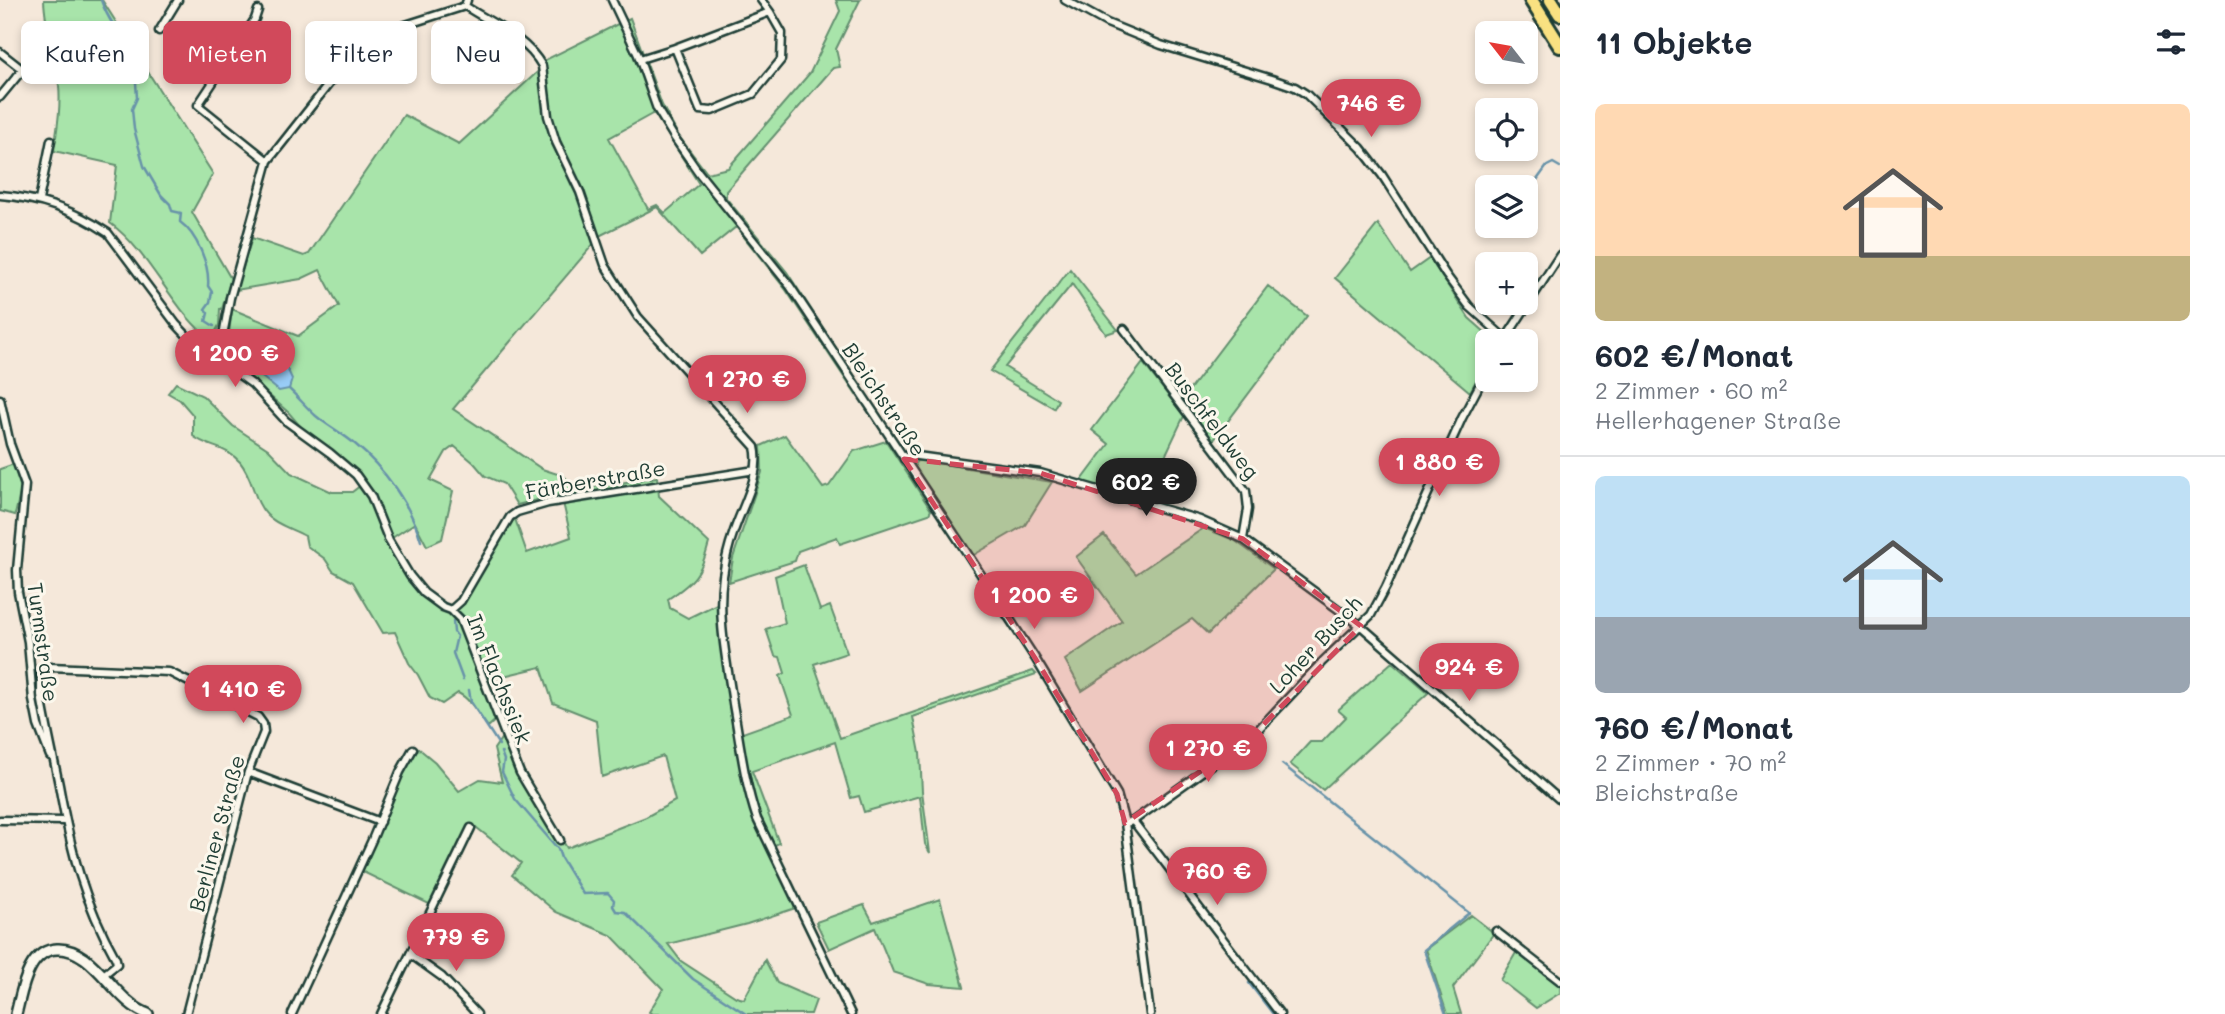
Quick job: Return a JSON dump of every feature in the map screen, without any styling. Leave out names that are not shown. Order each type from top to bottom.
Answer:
[{"type":"highway","points":[[1531,0],[1560,46]]},
{"type":"highway","points":[[1551,0],[1560,14]]},
{"type":"main road","points":[[16,1014],[29,970],[34,962],[51,950],[76,953],[136,1012],[148,1014]]},
{"type":"street","points":[[159,31],[178,0]]},
{"type":"street","name":"Bleichstraße","points":[[611,0],[640,58],[657,108],[684,153],[790,286],[1035,658],[1117,794],[1129,822],[1280,1014]]},
{"type":"street","points":[[675,48],[700,110],[712,111],[753,94],[781,60],[782,33],[761,0]]},
{"type":"street","points":[[1065,0],[1107,23],[1161,45],[1272,79],[1306,94],[1361,148],[1382,175],[1446,275],[1469,306],[1493,329]]},
{"type":"street","points":[[215,357],[221,346],[230,298],[268,161],[332,80],[356,55],[382,34],[466,3],[514,37],[538,59],[542,66],[548,116],[556,142],[580,192],[604,265],[638,317],[748,436],[757,452],[755,470],[726,559],[721,589],[724,645],[740,757],[757,819],[851,1014]]},
{"type":"street","points":[[258,10],[255,19],[198,105],[268,161]]},
{"type":"street","points":[[640,58],[675,48],[770,12]]},
{"type":"street","points":[[0,52],[21,68]]},
{"type":"street","points":[[0,97],[21,72]]},
{"type":"street","points":[[40,200],[51,140]]},
{"type":"street","name":"Im Flachssiek","points":[[0,195],[40,200],[71,211],[108,233],[176,324],[192,341],[252,384],[286,421],[356,475],[371,496],[389,541],[410,576],[424,593],[443,607],[452,610],[460,619],[520,773],[560,840]]},
{"type":"street","points":[[1512,329],[1560,255]]},
{"type":"street","name":"Buschfeldweg","points":[[1124,330],[1246,491],[1248,509],[1243,539]]},
{"type":"street","name":"Loher Busch","points":[[1129,822],[1252,736],[1371,615],[1477,392]]},
{"type":"street","name":"Turmstraße","points":[[0,399],[10,444],[25,485],[16,570],[18,592],[28,642],[36,712],[46,750],[54,764]]},
{"type":"street","points":[[904,459],[909,455],[1040,473],[1200,520],[1243,539],[1361,626],[1560,800]]},
{"type":"street","name":"Färberstraße","points":[[452,610],[461,601],[505,525],[517,512],[548,503],[755,470]]},
{"type":"street","name":"Turmstraße","points":[[47,668],[39,679],[64,821],[90,908],[117,964],[102,976]]},
{"type":"street","name":"Berliner Straße","points":[[47,668],[169,672],[258,718],[263,724],[264,732],[248,772],[186,1014]]},
{"type":"street","points":[[292,1014],[380,822],[400,772],[413,749]]},
{"type":"street","points":[[248,772],[380,822]]},
{"type":"street","points":[[1,820],[64,821]]},
{"type":"street","points":[[1129,822],[1150,1014]]},
{"type":"street","points":[[381,1014],[471,828]]},
{"type":"street","points":[[1496,930],[1560,981]]},
{"type":"street","points":[[410,954],[442,977],[477,1014]]},
{"type":"highlighted area","points":[[904,459],[1040,473],[1243,539],[1361,626],[1252,736],[1125,823],[1117,794],[1035,658]]},
{"type":"green space","points":[[44,0],[102,0],[115,21],[46,21]]},
{"type":"green space","points":[[836,0],[860,0],[836,49],[840,67],[833,68],[726,191],[726,198],[787,272],[864,391],[856,395],[786,290],[736,227],[700,256],[657,207],[597,237],[453,409],[542,469],[564,476],[577,490],[657,477],[659,496],[709,543],[696,576],[668,599],[670,608],[688,618],[723,601],[722,611],[740,734],[793,715],[780,676],[785,673],[780,657],[775,656],[766,629],[785,623],[775,576],[804,565],[820,610],[830,606],[847,653],[814,664],[840,738],[1033,671],[1036,674],[913,717],[920,753],[930,853],[925,844],[920,796],[864,812],[859,796],[851,798],[835,742],[752,771],[779,843],[773,846],[799,907],[747,924],[668,944],[681,961],[736,997],[744,999],[765,960],[777,983],[816,1000],[811,1014],[652,1014],[649,1012],[663,989],[611,935],[556,912],[512,875],[521,863],[472,824],[431,905],[361,871],[417,747],[435,762],[459,791],[480,779],[502,782],[494,749],[505,733],[509,750],[567,848],[646,817],[675,801],[663,756],[602,777],[596,720],[553,703],[541,667],[482,681],[499,717],[488,727],[471,703],[458,693],[442,704],[430,698],[409,663],[395,632],[383,633],[353,582],[333,571],[325,559],[307,546],[305,536],[267,515],[240,462],[229,453],[193,436],[193,415],[180,400],[168,393],[176,383],[203,396],[233,426],[268,449],[291,473],[332,492],[352,492],[365,482],[317,446],[289,413],[226,357],[232,309],[298,336],[339,306],[320,270],[301,279],[236,290],[252,238],[304,256],[309,254],[404,115],[459,144],[545,65],[545,60],[630,18],[662,105],[678,135],[707,173],[728,168],[810,73],[840,11]],"holes":[[[654,113],[699,184],[665,213],[657,205],[648,209],[609,138]],[[454,446],[485,476],[504,484],[517,505],[561,494],[571,537],[527,553],[514,516],[507,523],[462,602],[452,609],[424,588],[392,538],[415,523],[427,546],[442,539],[453,491],[430,480],[446,452]]]},
{"type":"green space","points":[[149,74],[213,174],[192,212],[231,279],[215,333],[204,334],[191,321],[136,248],[110,223],[117,165],[54,151],[59,86],[149,84]]},
{"type":"green space","points":[[1378,224],[1410,272],[1430,258],[1469,318],[1481,329],[1475,329],[1475,383],[1470,392],[1335,278]]},
{"type":"green space","points":[[1070,269],[1118,330],[1106,334],[1072,284],[1005,367],[1058,400],[1054,408],[990,371]]},
{"type":"green space","points":[[1268,286],[1307,316],[1213,441],[1181,401]]},
{"type":"green space","points":[[1143,363],[1184,416],[1144,501],[1080,483],[1109,444],[1092,430]]},
{"type":"green space","points":[[785,435],[823,488],[829,486],[854,451],[886,441],[931,510],[929,514],[840,544],[837,537],[798,551],[795,561],[729,582],[733,558],[762,472],[761,446]]},
{"type":"green space","points":[[917,461],[1052,482],[1025,525],[972,556],[916,470],[914,465]]},
{"type":"green space","points":[[14,464],[21,489],[15,515],[0,511],[0,469]]},
{"type":"green space","points":[[1204,528],[1234,540],[1274,569],[1208,634],[1192,619],[1082,691],[1065,660],[1122,621],[1076,557],[1104,535],[1136,574]]},
{"type":"green space","points":[[1392,662],[1428,693],[1323,790],[1290,764],[1310,742],[1322,742],[1346,717],[1338,710]]},
{"type":"green space","points":[[940,899],[964,987],[929,984],[893,972],[875,928],[829,949],[816,922],[864,905],[873,922]]},
{"type":"green space","points":[[1471,915],[1494,933],[1453,988],[1461,1014],[1447,1014],[1426,949]]},
{"type":"green space","points":[[1517,951],[1560,986],[1560,993],[1536,1008],[1500,980]]},
{"type":"water","points":[[251,332],[270,346],[285,366],[292,379],[289,389],[279,391],[240,359],[234,345],[239,338]]},
{"type":"waterway","points":[[101,0],[114,27],[134,50],[137,98],[132,109],[134,129],[144,166],[172,211],[181,213],[180,222],[192,234],[201,251],[207,269],[208,286],[212,292],[205,309],[208,313],[206,321],[214,326]]},
{"type":"waterway","points":[[1538,178],[1547,166],[1553,163],[1560,167]]},
{"type":"waterway","points":[[289,389],[316,416],[350,440],[376,464],[411,514],[421,541]]},
{"type":"waterway","points":[[453,621],[457,636],[453,653],[463,680]]},
{"type":"waterway","points":[[469,690],[471,702],[499,745]]},
{"type":"waterway","points":[[501,752],[504,760],[502,772],[515,799],[558,849],[583,894],[608,893],[614,900],[616,911],[625,912],[693,979],[746,1014]]},
{"type":"waterway","points":[[1282,764],[1469,913],[1424,950],[1446,1014]]},
{"type":"waterway","points":[[1249,983],[1273,1014]]}]
